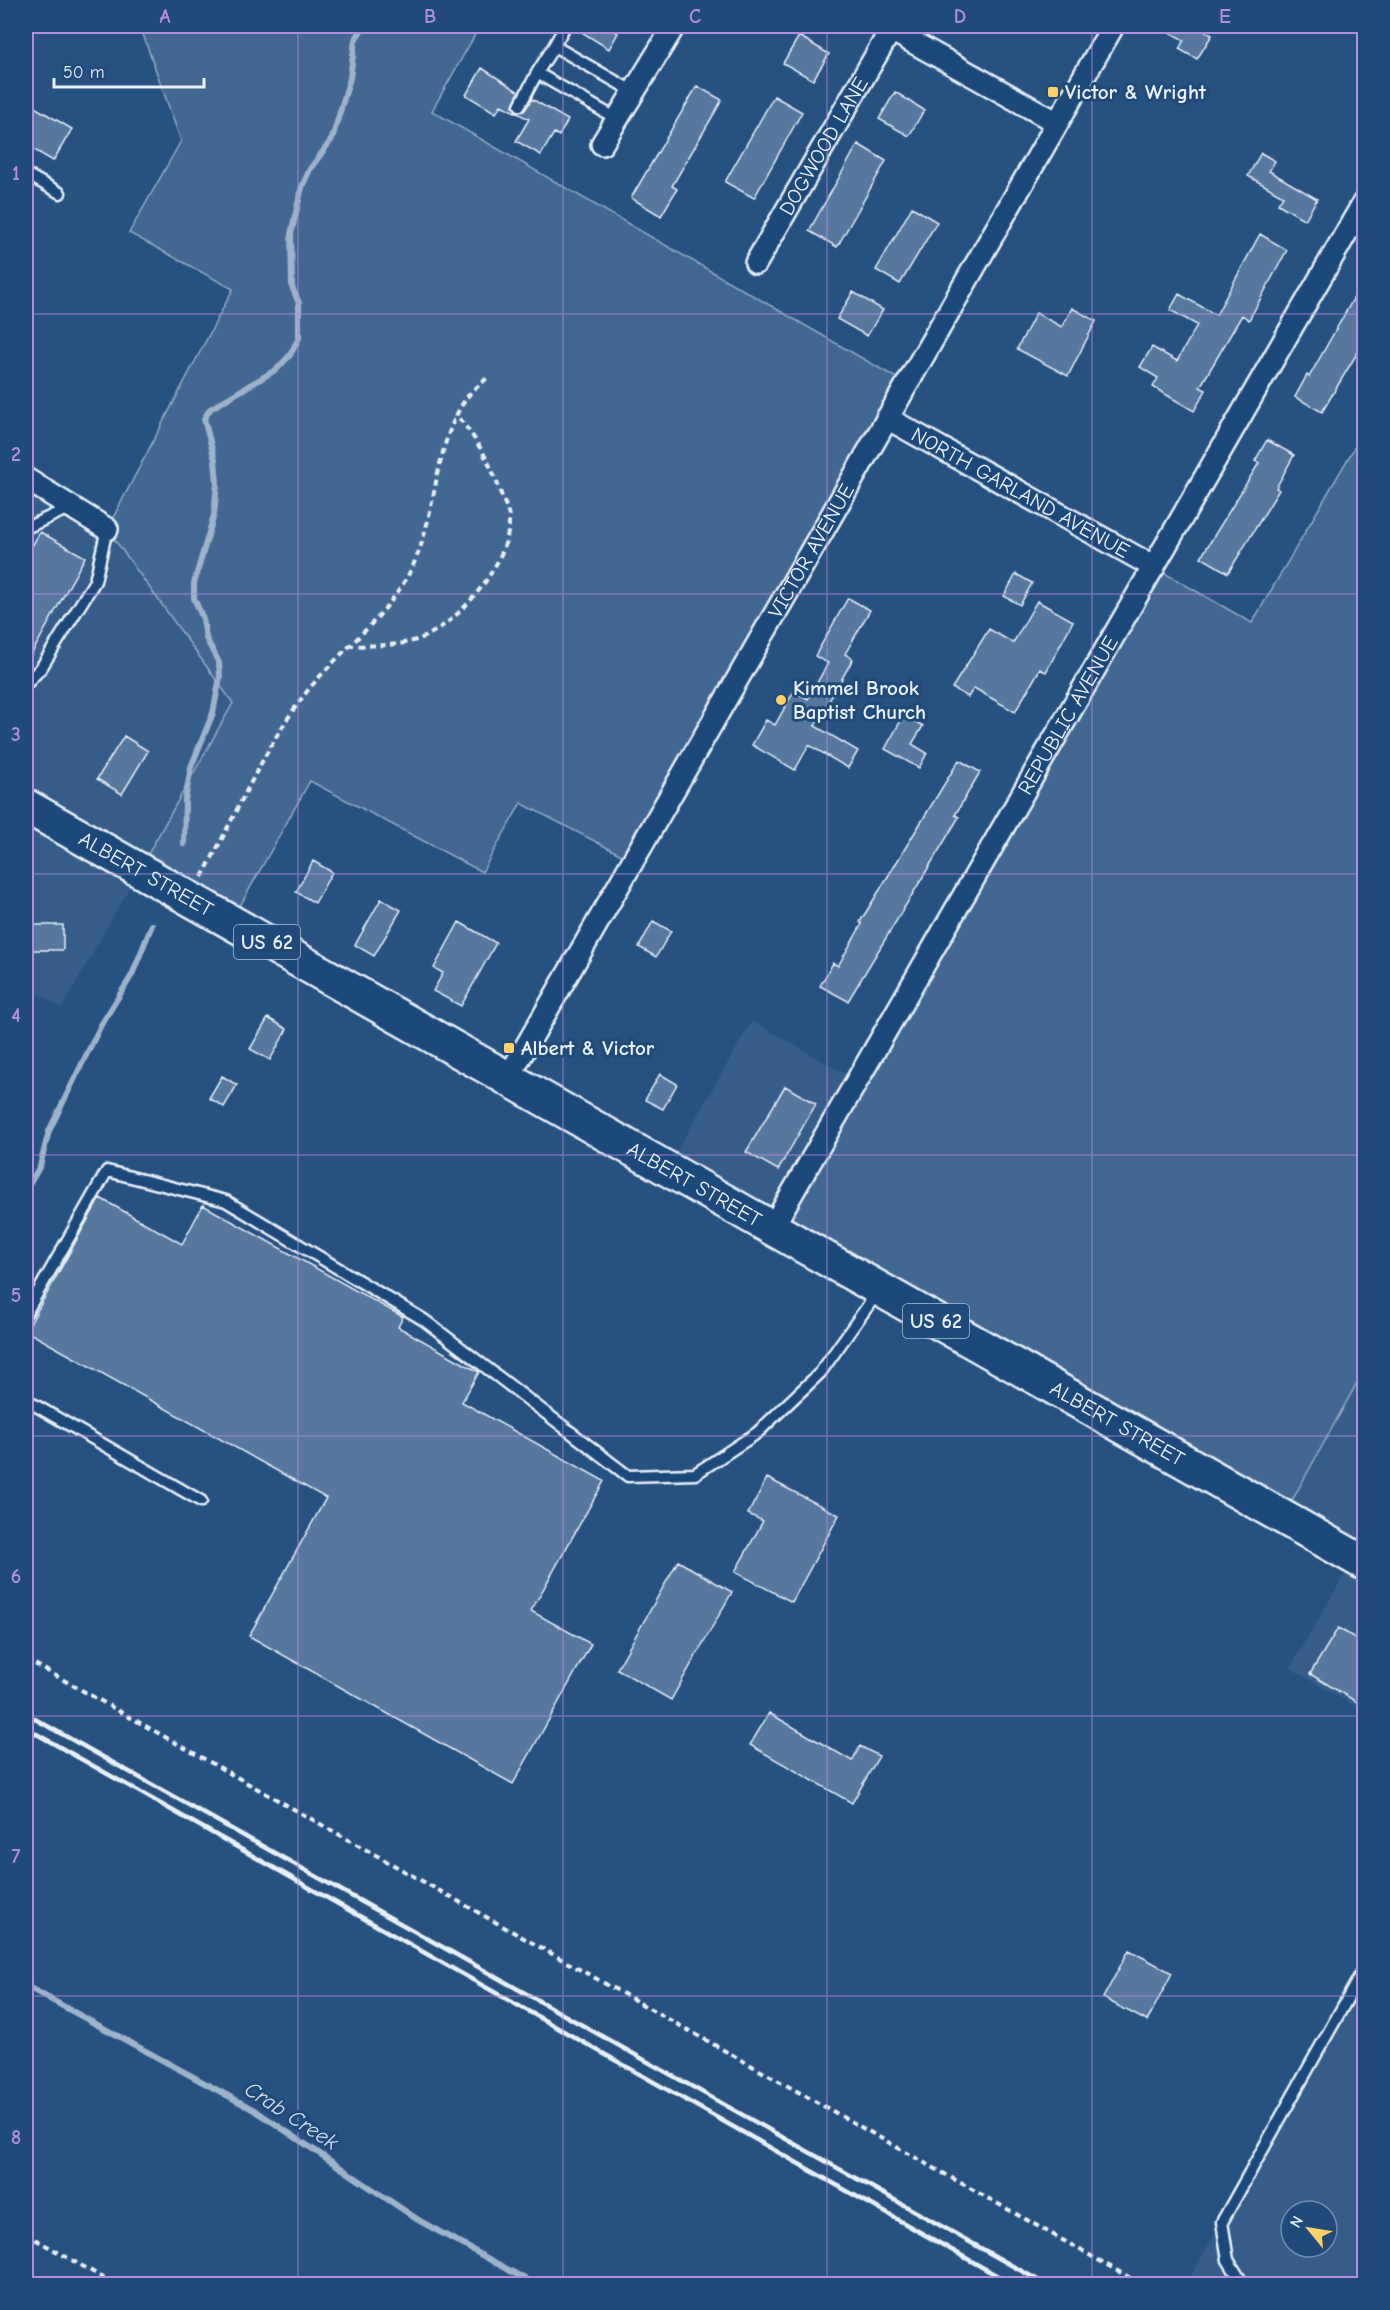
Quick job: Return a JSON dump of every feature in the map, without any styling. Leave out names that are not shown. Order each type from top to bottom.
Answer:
[{"type":"main road","name":"ALBERT STREET","points":[[26,806],[1365,1563]]},
{"type":"street","points":[[602,144],[674,26]]},
{"type":"street","name":"VICTOR AVENUE","points":[[508,1078],[1113,26]]},
{"type":"street","points":[[889,27],[1056,122]]},
{"type":"street","name":"DOGWOOD LANE","points":[[756,263],[889,27]]},
{"type":"street","name":"REPUBLIC AVENUE","points":[[772,1228],[1365,202]]},
{"type":"street","name":"NORTH GARLAND AVENUE","points":[[887,418],[1154,567]]},
{"type":"street","points":[[26,479],[107,529]]},
{"type":"lane","points":[[520,105],[565,26]]},
{"type":"lane","points":[[554,46],[634,92]]},
{"type":"lane","points":[[537,72],[617,119]]},
{"type":"lane","points":[[26,174],[60,193]]},
{"type":"lane","points":[[26,528],[72,507]]},
{"type":"lane","points":[[26,684],[41,668],[95,581],[107,529]]},
{"type":"lane","points":[[26,1313],[107,1171],[226,1201],[423,1320],[628,1476],[695,1474],[757,1433],[820,1373],[880,1289]]},
{"type":"lane","points":[[26,1400],[201,1501]]},
{"type":"lane","points":[[1243,2284],[1228,2260],[1222,2222],[1365,1969]]},
{"type":"path","points":[[191,899],[296,708],[348,646],[383,611],[414,563],[426,531],[440,466],[456,414],[466,398],[488,378]]},
{"type":"path","points":[[348,646],[386,645],[417,640],[445,627],[464,608],[490,573],[505,546],[509,519],[497,481],[478,440],[456,414]]},
{"type":"path","points":[[26,1659],[1141,2284]]},
{"type":"path","points":[[26,2234],[114,2284]]},
{"type":"shaded area","points":[[140,26],[480,26],[432,111],[907,384],[633,861],[521,803],[482,872],[310,781],[231,922],[139,870],[233,703],[107,529],[233,289],[129,233],[181,141]]},
{"type":"shaded area","points":[[1364,431],[1364,1370],[1283,1517],[772,1228],[1154,567],[1252,623]]},
{"type":"shaded area","points":[[26,479],[107,529],[233,703],[62,1008],[26,987]]},
{"type":"shaded area","points":[[752,1021],[857,1080],[772,1228],[667,1168]]},
{"type":"shaded area","points":[[1364,1370],[1364,1712],[1290,1668],[1354,1558],[1283,1517]]},
{"type":"shaded area","points":[[1364,1969],[1364,2284],[1186,2284],[1222,2222]]},
{"type":"building","points":[[572,26],[606,26],[618,33],[609,49]]},
{"type":"building","points":[[1158,26],[1196,26],[1212,35],[1197,59],[1179,49],[1184,40]]},
{"type":"building","points":[[799,36],[829,54],[813,80],[783,63]]},
{"type":"building","points":[[482,68],[519,92],[513,105],[516,111],[524,111],[532,99],[568,120],[559,136],[554,133],[541,155],[516,141],[529,119],[501,105],[496,113],[466,95]]},
{"type":"building","points":[[697,86],[722,100],[672,186],[677,189],[661,216],[631,198]]},
{"type":"building","points":[[895,92],[924,110],[909,136],[879,119]]},
{"type":"building","points":[[774,96],[802,112],[754,198],[725,182]]},
{"type":"building","points":[[26,102],[72,129],[53,161],[26,145]]},
{"type":"building","points":[[858,144],[886,161],[837,247],[809,231]]},
{"type":"building","points":[[1261,153],[1275,161],[1269,171],[1317,199],[1305,220],[1278,204],[1283,196],[1248,176]]},
{"type":"building","points":[[912,207],[937,222],[900,284],[876,270]]},
{"type":"building","points":[[1260,234],[1287,250],[1249,320],[1242,315],[1200,387],[1206,390],[1194,411],[1153,387],[1158,378],[1140,367],[1152,347],[1177,361],[1197,325],[1170,310],[1179,294],[1216,315]]},
{"type":"building","points":[[1365,278],[1365,340],[1322,412],[1295,397],[1307,375],[1309,377]]},
{"type":"building","points":[[853,292],[883,310],[867,336],[837,319]]},
{"type":"building","points":[[1072,308],[1096,321],[1068,376],[1017,349],[1036,313],[1062,327]]},
{"type":"building","points":[[1267,440],[1294,455],[1276,488],[1279,490],[1228,573],[1201,557],[1259,463],[1255,461]]},
{"type":"building","points":[[40,532],[85,557],[26,664],[26,557]]},
{"type":"building","points":[[1016,574],[1032,583],[1020,605],[1004,596]]},
{"type":"building","points":[[848,598],[870,610],[845,654],[853,659],[815,726],[858,751],[848,768],[809,745],[795,770],[752,745],[766,720],[775,725],[794,691],[808,699],[828,663],[815,656]]},
{"type":"building","points":[[1037,601],[1073,621],[1046,672],[1040,669],[1015,712],[974,688],[968,697],[952,688],[989,629],[1013,643]]},
{"type":"building","points":[[904,715],[923,726],[912,744],[927,753],[919,768],[885,749]]},
{"type":"building","points":[[124,736],[148,751],[122,794],[97,779]]},
{"type":"building","points":[[959,760],[980,772],[955,815],[959,817],[848,1001],[820,986],[833,963],[838,966],[862,924],[860,922]]},
{"type":"building","points":[[313,861],[332,872],[315,903],[296,892]]},
{"type":"building","points":[[381,899],[401,910],[374,956],[355,945]]},
{"type":"building","points":[[653,921],[671,931],[656,957],[639,947]]},
{"type":"building","points":[[459,922],[496,943],[461,1006],[433,991],[443,973],[434,968]]},
{"type":"building","points":[[26,925],[63,925],[63,950],[26,950]]},
{"type":"building","points":[[268,1018],[287,1029],[270,1060],[250,1049]]},
{"type":"building","points":[[660,1074],[677,1084],[663,1109],[645,1100]]},
{"type":"building","points":[[222,1076],[237,1085],[224,1107],[209,1098]]},
{"type":"building","points":[[785,1086],[816,1104],[778,1170],[746,1152]]},
{"type":"building","points":[[100,1198],[182,1244],[203,1205],[403,1317],[398,1327],[479,1372],[462,1402],[604,1481],[531,1611],[591,1644],[513,1784],[249,1636],[326,1498],[26,1331]]},
{"type":"building","points":[[767,1478],[839,1515],[792,1602],[735,1572],[763,1521],[748,1514]]},
{"type":"building","points":[[678,1561],[732,1592],[671,1700],[617,1669]]},
{"type":"building","points":[[1338,1628],[1365,1644],[1365,1707],[1310,1674]]},
{"type":"building","points":[[769,1713],[852,1761],[860,1746],[879,1756],[852,1803],[750,1745]]},
{"type":"building","points":[[1129,1950],[1172,1973],[1147,2021],[1103,1998]]},
{"type":"waterway","points":[[184,844],[185,800],[191,767],[213,713],[220,677],[219,663],[206,638],[203,619],[194,598],[194,583],[214,515],[217,483],[215,460],[204,419],[210,409],[277,369],[290,355],[299,338],[299,303],[292,287],[291,234],[302,187],[310,169],[332,139],[350,78],[355,40],[364,26]]},
{"type":"waterway","points":[[26,1190],[40,1166],[49,1131],[101,1025],[132,975],[152,925]]},
{"type":"waterway","name":"Crab Creek","points":[[26,1986],[256,2111],[420,2221],[534,2284]]},
{"type":"railway","points":[[26,1714],[1045,2284]]},
{"type":"railway","points":[[26,1728],[1012,2284]]},
{"type":"place","name":"Victor & Wright","points":[[1053,92]]},
{"type":"place","name":"Kimmel Brook Baptist Church","points":[[781,700]]},
{"type":"place","name":"Albert & Victor","points":[[509,1048]]}]
